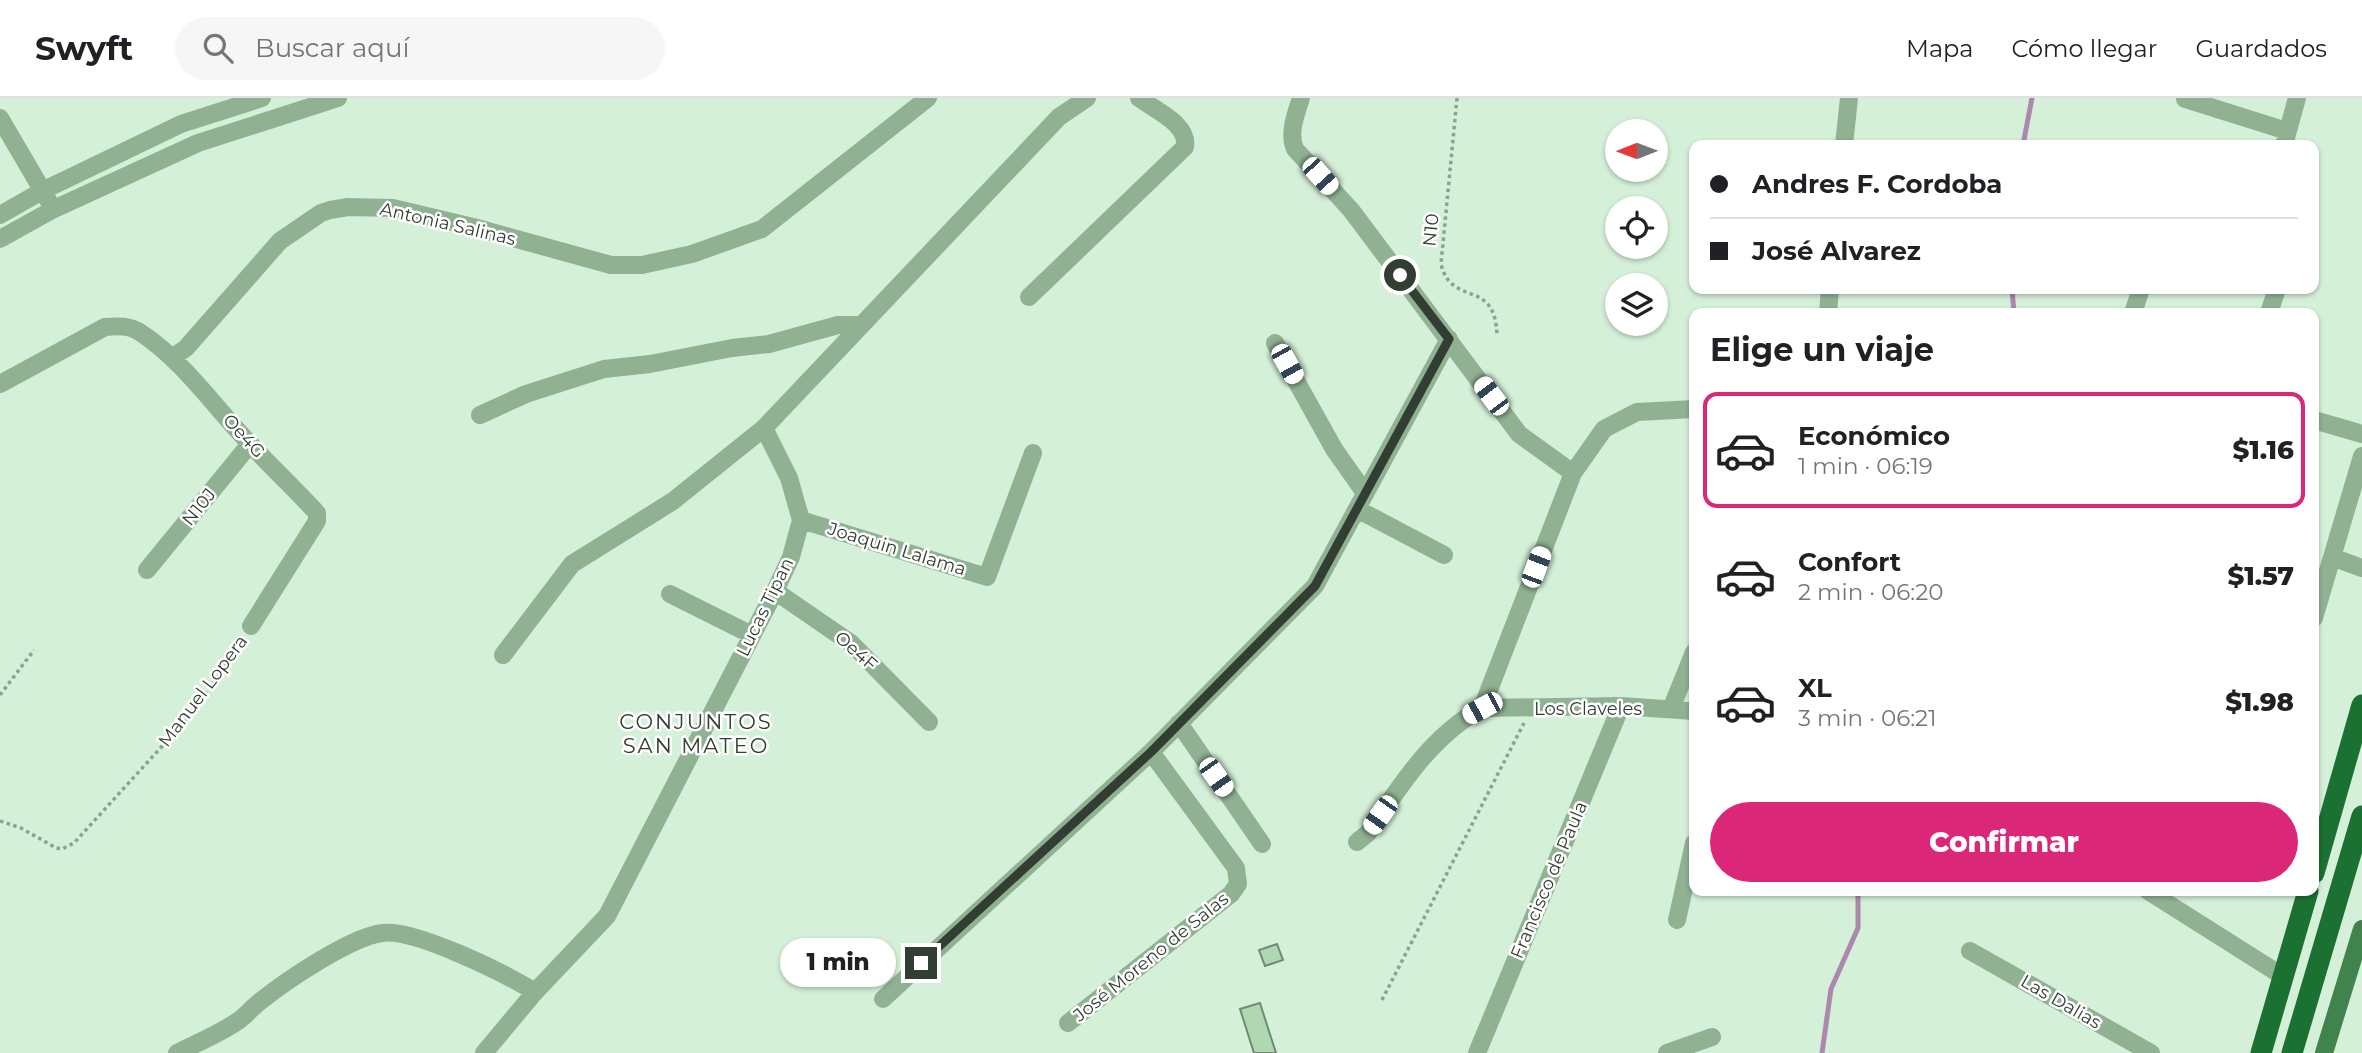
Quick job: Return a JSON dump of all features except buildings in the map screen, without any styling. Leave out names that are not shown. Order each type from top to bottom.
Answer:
[{"type":"highway","points":[[2319,856],[2362,705]]},
{"type":"highway","points":[[2292,1053],[2362,816]]},
{"type":"highway","points":[[2261,1053],[2307,896]]},
{"type":"main road","points":[[2324,1053],[2362,929]]},
{"type":"street","points":[[0,215],[42,191],[181,124],[262,98]]},
{"type":"street","points":[[0,239],[54,209],[198,143],[338,98]]},
{"type":"street","name":"Antonia Salinas","points":[[172,358],[186,348],[280,241],[321,213],[348,207],[393,208],[611,265],[642,265],[692,254],[762,229],[928,98]]},
{"type":"street","points":[[503,655],[572,564],[673,501],[764,428],[1059,117],[1087,98]]},
{"type":"street","points":[[1029,297],[1185,147],[1187,137],[1182,129],[1139,98]]},
{"type":"street","points":[[1301,98],[1292,132],[1296,149],[1351,210],[1519,434],[1573,473]]},
{"type":"street","points":[[1845,140],[1849,98]]},
{"type":"street","points":[[2185,99],[2285,138],[2297,98]]},
{"type":"street","points":[[0,118],[54,209]]},
{"type":"street","points":[[480,415],[526,394],[604,369],[769,344],[838,325],[862,325]]},
{"type":"street","points":[[0,384],[105,327],[139,331],[172,358]]},
{"type":"street","points":[[883,999],[1151,752],[1315,586],[1449,339]]},
{"type":"street","points":[[1275,343],[1334,449],[1365,493]]},
{"type":"street","name":"Oe4G","points":[[172,358],[317,513]]},
{"type":"street","points":[[1357,842],[1368,833],[1433,745],[1463,719],[1482,708],[1573,473],[1604,429],[1637,412],[1689,409]]},
{"type":"street","points":[[2319,421],[2362,434]]},
{"type":"street","points":[[764,428],[789,478],[801,520]]},
{"type":"street","name":"N10J","points":[[147,569],[250,444]]},
{"type":"street","name":"Joaquin Lalama","points":[[801,520],[987,577],[1033,453]]},
{"type":"street","points":[[2319,601],[2362,456]]},
{"type":"street","points":[[1357,509],[1444,555]]},
{"type":"street","name":"Manuel Lopera","points":[[251,626],[317,521],[317,513]]},
{"type":"street","name":"Lucas Tipan","points":[[484,1053],[535,992],[607,916],[775,591],[791,556],[801,520]]},
{"type":"street","points":[[2332,557],[2362,568]]},
{"type":"street","name":"Oe4F","points":[[775,591],[852,644],[929,722]]},
{"type":"street","points":[[670,594],[752,635]]},
{"type":"street","points":[[1671,709],[1689,664]]},
{"type":"street","name":"Los Claveles","points":[[1482,708],[1621,706],[1689,711]]},
{"type":"street","name":"Francisco de Paula","points":[[1477,1053],[1621,706]]},
{"type":"street","points":[[1179,723],[1262,844]]},
{"type":"street","name":"José Moreno de Salas","points":[[1068,1023],[1231,894],[1238,884],[1236,868],[1151,752]]},
{"type":"street","points":[[1677,920],[1689,866]]},
{"type":"street","points":[[2156,896],[2284,976]]},
{"type":"street","points":[[177,1053],[242,1019],[278,987],[312,966],[357,941],[383,933],[404,933],[515,980],[535,992]]},
{"type":"street","name":"Las Dalias","points":[[1970,951],[2151,1053]]},
{"type":"street","points":[[1667,1053],[1712,1037]]},
{"type":"path","name":"N10","points":[[1457,98],[1441,264],[1444,276],[1453,285],[1484,298],[1492,308],[1497,337]]},
{"type":"path","name":"Manuel Lopera","points":[[0,821],[21,828],[56,848],[62,849],[74,844],[185,721],[219,676],[251,626]]},
{"type":"path","points":[[0,695],[34,650]]},
{"type":"path","points":[[1382,1000],[1532,709]]},
{"type":"waterway","points":[[2024,140],[2032,98]]},
{"type":"waterway","points":[[2012,294],[2014,308]]},
{"type":"waterway","points":[[1822,1053],[1831,989],[1858,928],[1858,896]]},
{"type":"district","name":"CONJUNTOS SAN MATEO","points":[[696,734]]},
{"type":"route","points":[[921,963],[1151,752],[1315,586],[1449,339],[1400,275]]}]
